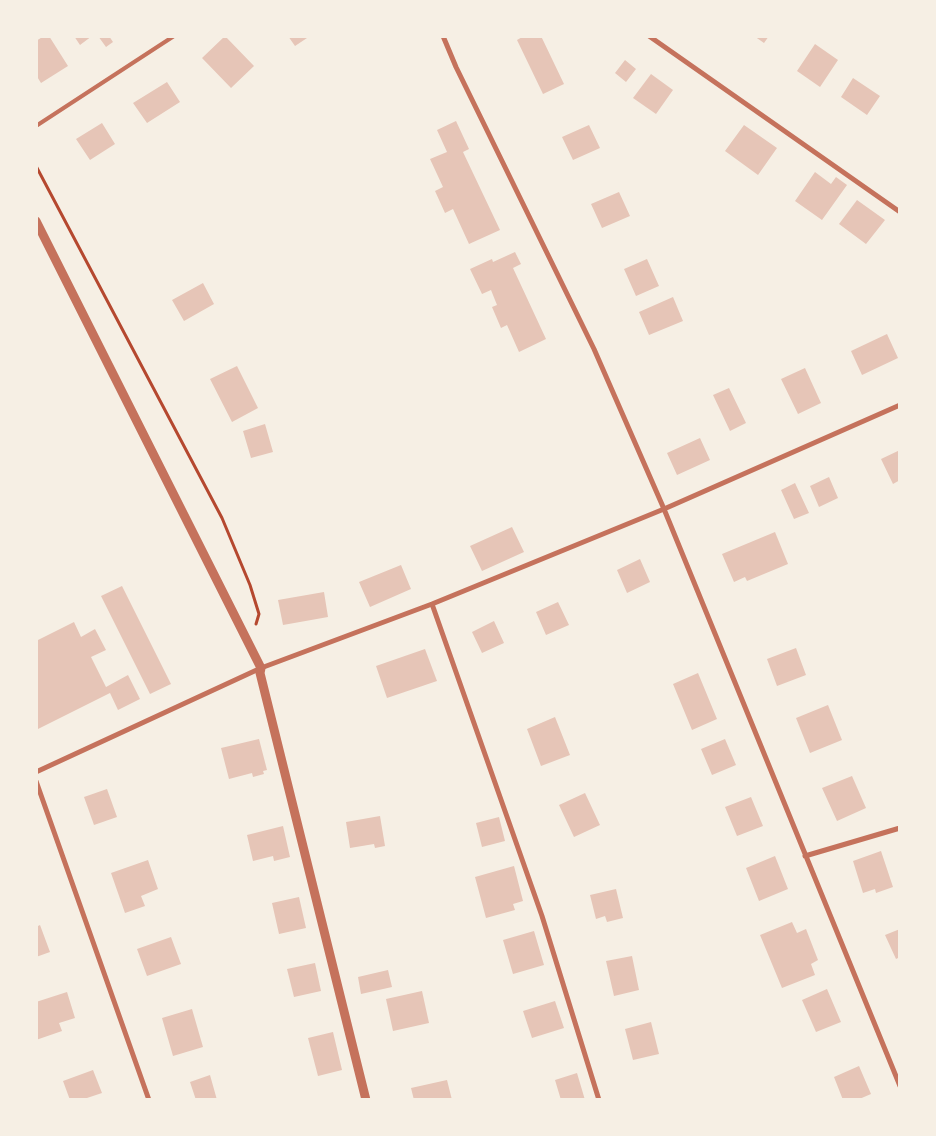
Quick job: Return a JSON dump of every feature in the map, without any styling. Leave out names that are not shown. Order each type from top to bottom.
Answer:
[{"type":"street","points":[[443,36],[456,67],[594,348],[664,509],[900,1086]]},
{"type":"street","points":[[649,36],[900,212]]},
{"type":"street","points":[[36,221],[261,668],[260,673],[366,1100]]},
{"type":"street","points":[[36,772],[261,668],[432,604],[664,509],[900,405]]},
{"type":"street","points":[[432,604],[542,916],[600,1100]]},
{"type":"street","points":[[36,781],[149,1100]]},
{"type":"street","points":[[805,856],[900,828]]},
{"type":"lane","points":[[36,126],[174,36]]},
{"type":"path","points":[[36,166],[222,518],[250,585],[259,614],[248,643]]},
{"type":"building","points":[[44,36],[49,36],[68,66],[41,83],[36,75],[36,41]]},
{"type":"building","points":[[74,36],[92,36],[80,45]]},
{"type":"building","points":[[98,36],[109,36],[113,42],[106,47]]},
{"type":"building","points":[[225,36],[254,66],[231,88],[202,58]]},
{"type":"building","points":[[288,36],[310,36],[295,46]]},
{"type":"building","points":[[524,36],[541,36],[564,84],[543,94],[517,40]]},
{"type":"building","points":[[754,36],[769,36],[764,43]]},
{"type":"building","points":[[815,44],[838,60],[820,87],[797,71]]},
{"type":"building","points":[[625,60],[636,69],[626,82],[615,73]]},
{"type":"building","points":[[651,74],[673,90],[656,114],[633,98]]},
{"type":"building","points":[[853,78],[880,96],[867,115],[841,97]]},
{"type":"building","points":[[167,82],[180,102],[147,123],[133,103]]},
{"type":"building","points":[[456,121],[469,149],[463,152],[500,230],[469,244],[453,209],[445,213],[435,191],[443,187],[430,159],[447,152],[437,130]]},
{"type":"building","points":[[102,123],[115,144],[90,160],[76,139]]},
{"type":"building","points":[[589,125],[600,148],[573,160],[562,137]]},
{"type":"building","points":[[744,125],[777,148],[758,175],[725,151]]},
{"type":"building","points":[[815,172],[831,184],[836,177],[847,185],[822,220],[795,201]]},
{"type":"building","points":[[619,192],[630,216],[602,228],[591,204]]},
{"type":"building","points":[[857,200],[885,220],[866,244],[839,224]]},
{"type":"building","points":[[515,252],[521,264],[513,268],[546,339],[519,352],[507,325],[501,328],[492,307],[497,305],[491,290],[482,294],[470,269],[492,259],[493,262]]},
{"type":"building","points":[[647,259],[659,286],[636,296],[624,269]]},
{"type":"building","points":[[203,283],[214,304],[184,321],[172,300]]},
{"type":"building","points":[[673,297],[683,321],[649,335],[639,312]]},
{"type":"building","points":[[887,334],[898,358],[862,375],[851,351]]},
{"type":"building","points":[[237,366],[258,408],[232,422],[210,379]]},
{"type":"building","points":[[805,368],[821,403],[798,414],[781,379]]},
{"type":"building","points":[[729,388],[746,423],[730,431],[713,395]]},
{"type":"building","points":[[265,424],[273,452],[251,458],[243,431]]},
{"type":"building","points":[[700,438],[710,460],[677,475],[667,453]]},
{"type":"building","points":[[900,450],[900,480],[893,484],[881,459]]},
{"type":"building","points":[[829,477],[838,498],[819,507],[810,486]]},
{"type":"building","points":[[795,483],[809,513],[794,519],[781,490]]},
{"type":"building","points":[[512,527],[524,552],[482,571],[470,546]]},
{"type":"building","points":[[775,532],[788,564],[747,581],[745,577],[734,582],[722,554]]},
{"type":"building","points":[[640,559],[650,582],[627,593],[617,570]]},
{"type":"building","points":[[401,565],[411,589],[370,607],[359,582]]},
{"type":"building","points":[[122,586],[171,684],[150,694],[101,596]]},
{"type":"building","points":[[324,592],[328,617],[283,625],[278,600]]},
{"type":"building","points":[[558,602],[569,625],[546,635],[536,612]]},
{"type":"building","points":[[494,621],[504,643],[482,653],[472,632]]},
{"type":"building","points":[[74,622],[81,637],[95,629],[106,650],[91,657],[106,687],[128,675],[140,699],[118,710],[110,693],[36,730],[36,641]]},
{"type":"building","points":[[796,648],[806,675],[777,686],[767,659]]},
{"type":"building","points":[[425,649],[437,681],[387,698],[376,666]]},
{"type":"building","points":[[698,673],[717,719],[692,730],[673,684]]},
{"type":"building","points":[[828,705],[842,740],[810,753],[796,718]]},
{"type":"building","points":[[555,717],[570,755],[541,766],[527,729]]},
{"type":"building","points":[[259,739],[267,770],[263,771],[264,774],[253,777],[252,773],[229,779],[221,748]]},
{"type":"building","points":[[725,739],[736,765],[712,775],[701,749]]},
{"type":"building","points":[[852,776],[866,808],[837,821],[822,788]]},
{"type":"building","points":[[107,789],[117,817],[94,825],[84,797]]},
{"type":"building","points":[[585,793],[600,825],[574,837],[559,805]]},
{"type":"building","points":[[751,797],[763,826],[737,836],[725,807]]},
{"type":"building","points":[[380,816],[385,846],[375,848],[374,844],[350,848],[346,822]]},
{"type":"building","points":[[499,817],[505,841],[482,847],[476,823]]},
{"type":"building","points":[[283,826],[290,857],[274,861],[273,856],[253,861],[247,835]]},
{"type":"building","points":[[881,851],[893,887],[876,893],[875,889],[863,893],[853,861]]},
{"type":"building","points":[[775,856],[788,889],[759,901],[746,868]]},
{"type":"building","points":[[148,860],[158,889],[141,896],[145,906],[125,913],[111,873]]},
{"type":"building","points":[[514,866],[523,901],[513,904],[515,910],[486,918],[475,877]]},
{"type":"building","points":[[616,889],[623,918],[607,922],[605,916],[596,919],[590,895]]},
{"type":"building","points":[[299,897],[306,928],[279,934],[272,903]]},
{"type":"building","points":[[792,922],[797,933],[806,929],[818,960],[811,964],[815,975],[782,988],[760,935]]},
{"type":"building","points":[[40,925],[50,952],[36,957],[36,927]]},
{"type":"building","points":[[900,929],[900,957],[896,959],[885,935]]},
{"type":"building","points":[[534,931],[544,965],[513,974],[503,940]]},
{"type":"building","points":[[171,937],[181,964],[147,976],[137,949]]},
{"type":"building","points":[[632,956],[639,990],[614,996],[606,961]]},
{"type":"building","points":[[315,963],[321,991],[294,997],[287,969]]},
{"type":"building","points":[[388,970],[392,987],[361,994],[358,977]]},
{"type":"building","points":[[827,989],[841,1022],[816,1032],[802,1000]]},
{"type":"building","points":[[422,991],[429,1023],[393,1031],[386,999]]},
{"type":"building","points":[[67,992],[75,1018],[59,1023],[62,1031],[36,1040],[36,1002]]},
{"type":"building","points":[[555,1001],[564,1028],[532,1038],[523,1011]]},
{"type":"building","points":[[192,1009],[203,1047],[173,1056],[162,1018]]},
{"type":"building","points":[[651,1022],[659,1054],[633,1060],[625,1029]]},
{"type":"building","points":[[333,1032],[342,1070],[318,1076],[308,1038]]},
{"type":"building","points":[[859,1066],[871,1094],[857,1100],[843,1100],[834,1077]]},
{"type":"building","points":[[93,1070],[102,1093],[81,1100],[70,1100],[63,1081]]},
{"type":"building","points":[[577,1073],[585,1100],[561,1100],[555,1080]]},
{"type":"building","points":[[210,1075],[217,1100],[196,1100],[190,1082]]},
{"type":"building","points":[[447,1080],[452,1100],[414,1100],[411,1088]]}]
